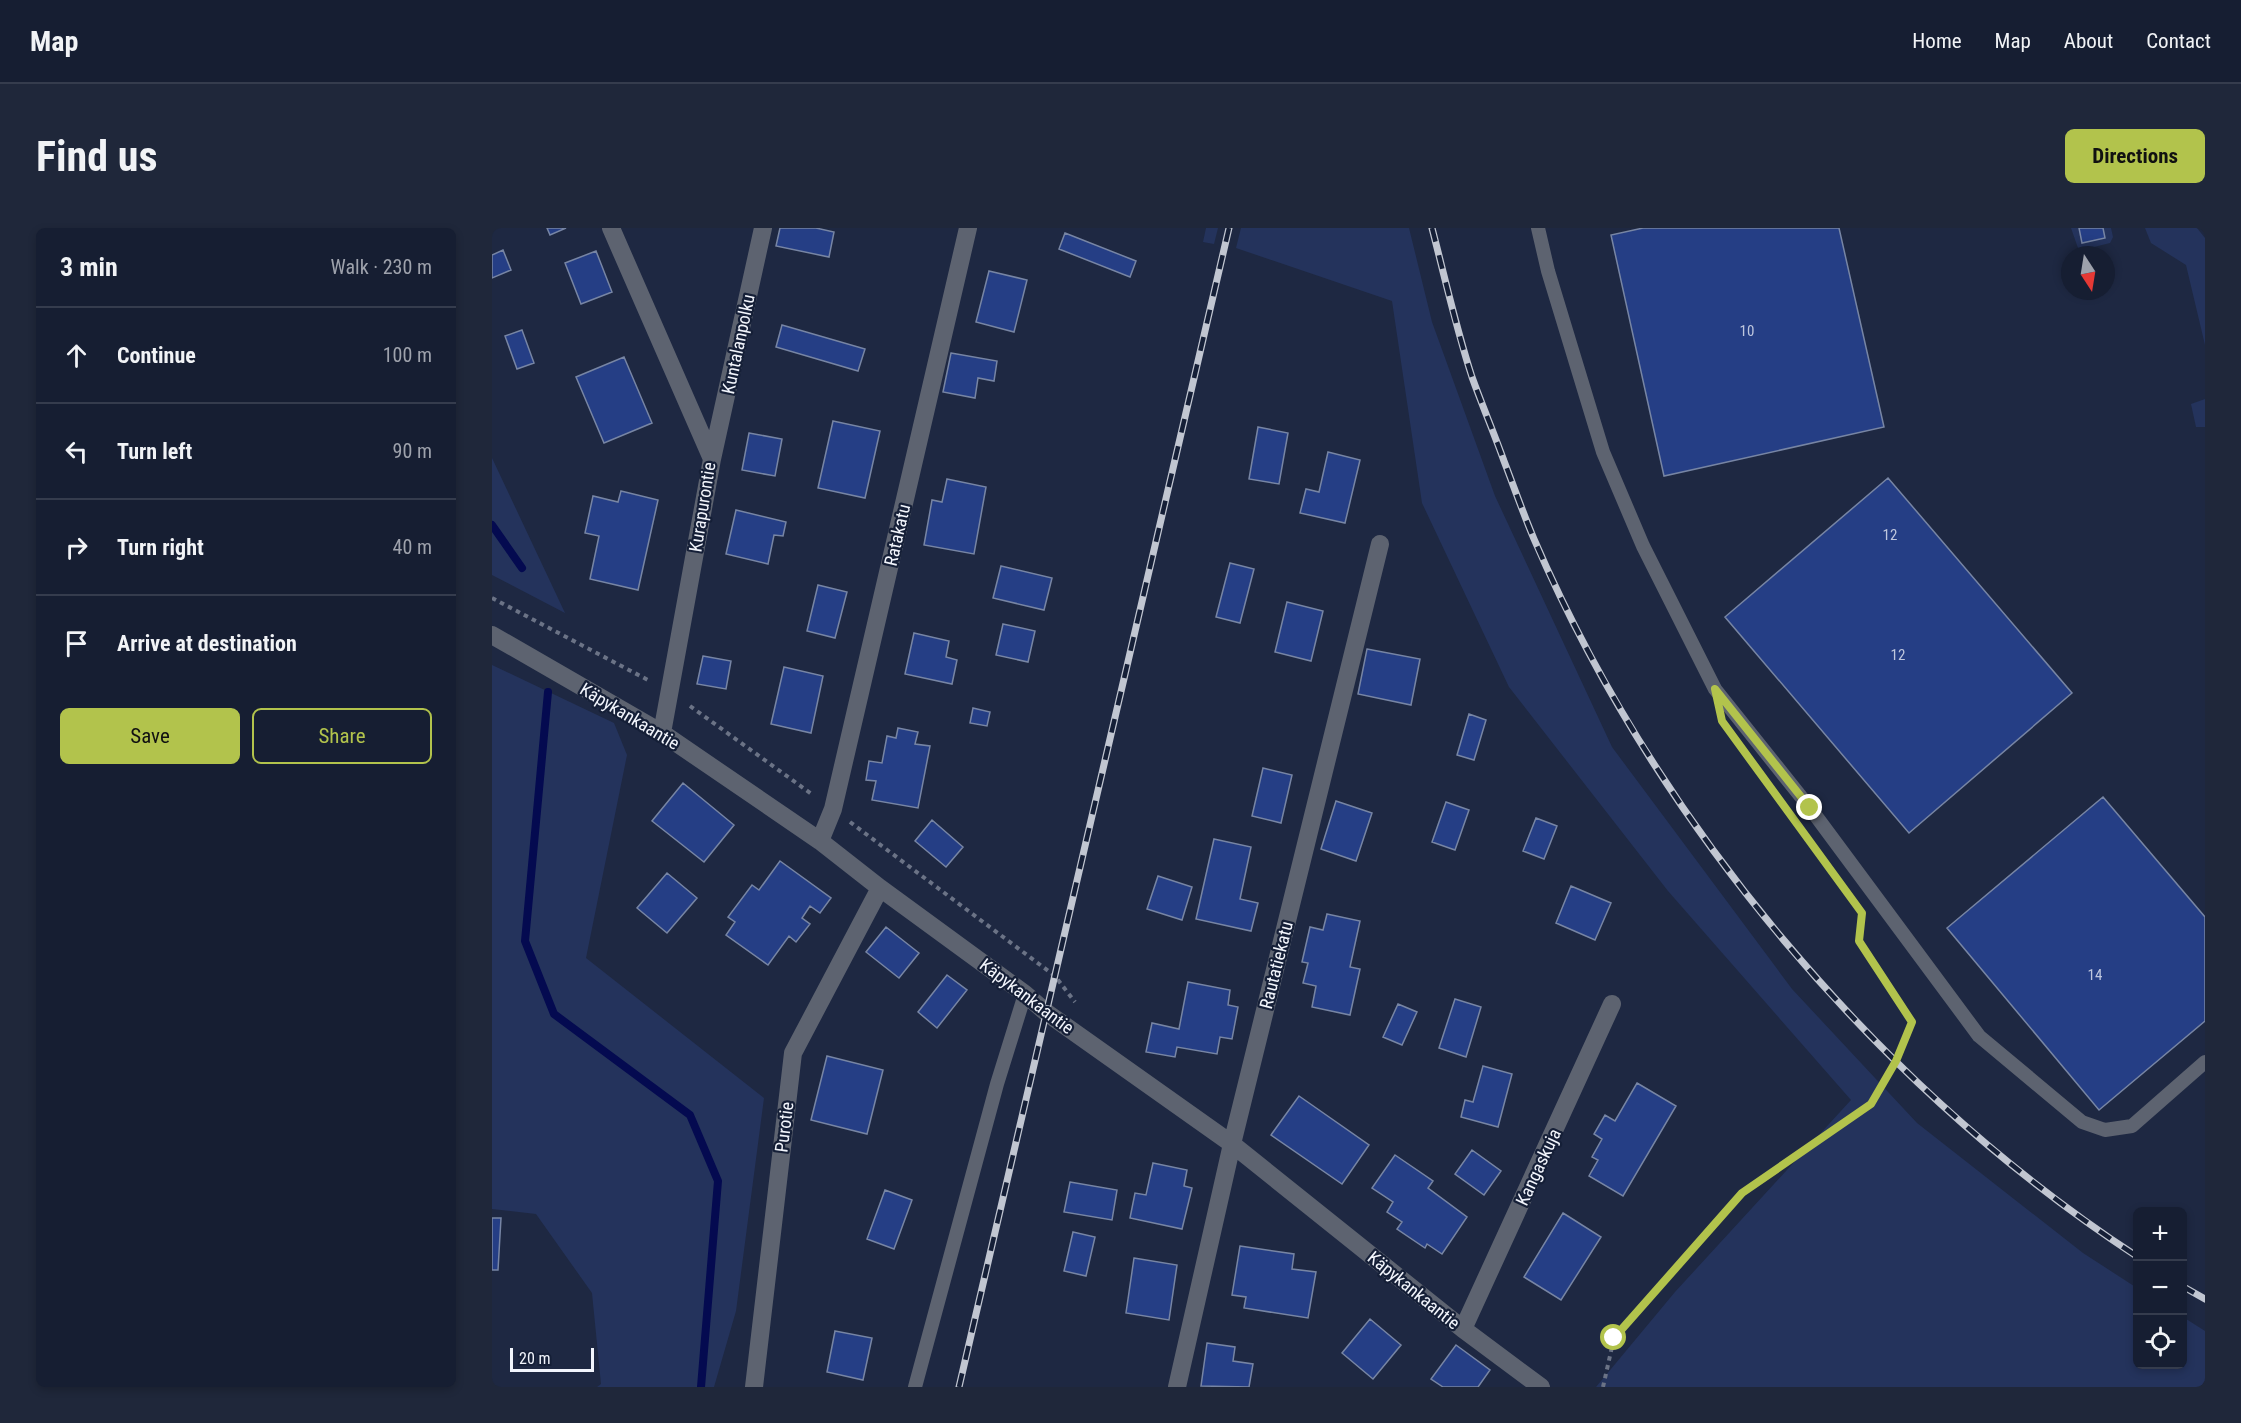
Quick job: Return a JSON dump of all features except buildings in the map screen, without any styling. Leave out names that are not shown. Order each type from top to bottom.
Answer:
[{"type":"street","name":"Kurapurontie","points":[[611,228],[712,459],[662,733]]},
{"type":"street","name":"Kuntalanpolku","points":[[712,459],[763,228]]},
{"type":"street","name":"Ratakatu","points":[[820,841],[833,809],[968,228]]},
{"type":"street","name":"Rautatiekatu","points":[[1177,1387],[1232,1144],[1380,544]]},
{"type":"street","name":"Käpykankaantie","points":[[492,635],[662,733],[820,841],[1047,1013],[1232,1144],[1463,1329],[1541,1387]]},
{"type":"street","name":"Purotie","points":[[754,1387],[793,1053],[880,888]]},
{"type":"street","name":"Kangaskuja","points":[[1463,1329],[1612,1004]]},
{"type":"lane","points":[[1538,228],[1548,271],[1603,452],[1643,546],[1715,689],[1816,818],[1979,1036],[2082,1122],[2105,1130],[2132,1126],[2205,1062]]},
{"type":"lane","points":[[915,1387],[994,1095],[1024,994]]},
{"type":"path","points":[[1603,1387],[1614,1338],[1742,1193],[1871,1104],[1896,1061],[1912,1022],[1859,941],[1862,913],[1855,903]]},
{"type":"shaded area","points":[[1206,228],[1218,228],[1214,244],[1203,242]]},
{"type":"shaded area","points":[[1241,228],[1409,228],[1432,322],[1495,496],[1612,747],[1792,989],[1917,1123],[2083,1253],[2133,1285],[2133,1369],[2187,1369],[2187,1320],[2205,1331],[2205,1387],[1596,1387],[1675,1292],[1851,1100],[1668,891],[1509,687],[1422,503],[1392,301],[1236,248]]},
{"type":"shaded area","points":[[2071,228],[2111,228],[2113,237],[2110,243],[2098,246],[2077,246]]},
{"type":"shaded area","points":[[2145,228],[2197,228],[2205,238],[2205,345],[2186,265],[2151,243]]},
{"type":"shaded area","points":[[2205,399],[2205,427],[2196,427],[2191,404]]},
{"type":"shaded area","points":[[492,458],[565,613],[492,575]]},
{"type":"shaded area","points":[[492,665],[614,723],[627,755],[586,958],[764,1098],[736,1311],[714,1387],[597,1387],[601,1384],[592,1293],[536,1214],[492,1209]]},
{"type":"waterway","points":[[492,525],[522,568]]},
{"type":"waterway","points":[[548,692],[525,941],[554,1014],[690,1115],[718,1181],[701,1387]]},
{"type":"railway","points":[[959,1387],[1229,228]]},
{"type":"railway","points":[[1432,228],[1472,377],[1534,539],[1585,645],[1644,748],[1711,847],[1785,941],[1865,1030],[1951,1113],[2042,1189],[2133,1253]]},
{"type":"railway","points":[[2187,1289],[2205,1299]]},
{"type":"route","points":[[1614,1338],[1742,1193],[1871,1104],[1896,1061],[1912,1022],[1859,941],[1862,913],[1722,721],[1715,689],[1810,808]]}]
